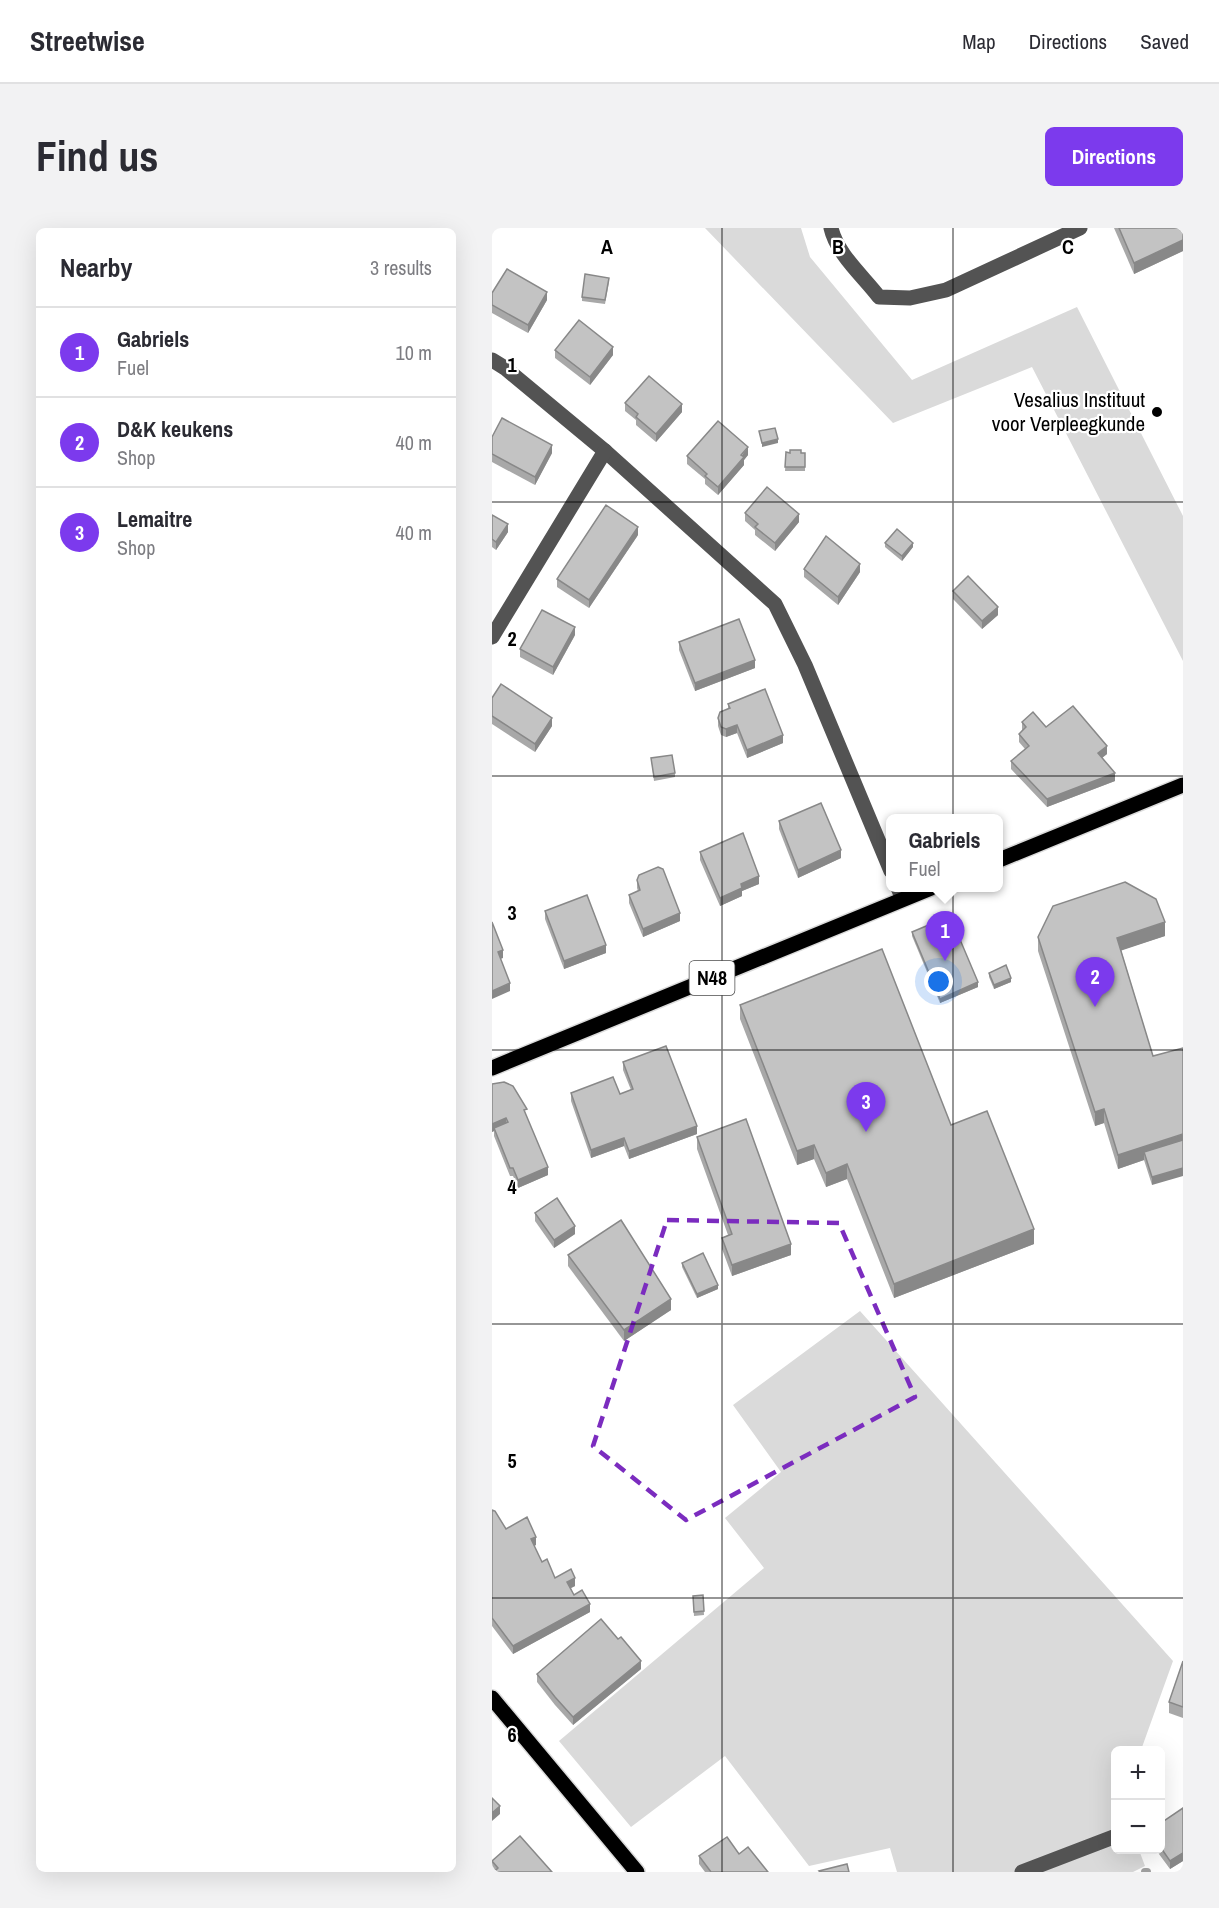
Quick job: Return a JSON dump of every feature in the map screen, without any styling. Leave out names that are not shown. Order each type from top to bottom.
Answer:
[{"type":"main road","points":[[1003,858],[1183,785]]},
{"type":"main road","name":"N48","points":[[492,1068],[900,893]]},
{"type":"main road","points":[[492,1698],[637,1872]]},
{"type":"street","points":[[831,228],[833,236],[847,257],[879,297],[910,298],[946,290],[1080,228]]},
{"type":"street","points":[[492,360],[505,368],[605,451],[775,604],[805,665],[886,859]]},
{"type":"street","points":[[492,638],[605,451]]},
{"type":"street","points":[[1022,1872],[1111,1838]]},
{"type":"highlighted area","points":[[667,1220],[839,1223],[915,1397],[686,1520],[593,1446]]},
{"type":"shaded area","points":[[705,228],[801,228],[810,257],[912,380],[1077,307],[1183,516],[1183,661],[1032,367],[893,423]]},
{"type":"shaded area","points":[[860,1311],[1173,1661],[1142,1746],[1111,1746],[1111,1854],[1140,1854],[1145,1866],[1133,1872],[897,1872],[890,1848],[809,1866],[725,1756],[631,1827],[559,1741],[764,1568],[725,1518],[781,1472],[733,1405]]},
{"type":"building","points":[[1119,228],[1183,228],[1183,240],[1134,263]]},
{"type":"building","points":[[507,269],[547,292],[528,325],[492,305],[492,293]]},
{"type":"building","points":[[585,274],[609,278],[605,300],[582,297]]},
{"type":"building","points":[[579,320],[613,347],[590,377],[555,350]]},
{"type":"building","points":[[649,376],[682,404],[656,434],[636,417],[638,414],[625,403]]},
{"type":"building","points":[[502,418],[552,445],[535,477],[492,454],[492,437]]},
{"type":"building","points":[[718,421],[748,447],[741,455],[744,457],[718,487],[687,456]]},
{"type":"building","points":[[775,428],[778,439],[762,443],[759,431]]},
{"type":"building","points":[[790,450],[801,450],[801,453],[805,453],[805,467],[785,467],[786,452],[790,453]]},
{"type":"building","points":[[767,487],[799,514],[775,543],[755,527],[758,524],[745,513]]},
{"type":"building","points":[[606,505],[638,527],[589,600],[557,579]]},
{"type":"building","points":[[492,515],[508,524],[496,542],[492,539]]},
{"type":"building","points":[[897,529],[913,543],[902,556],[885,543]]},
{"type":"building","points":[[826,536],[860,564],[838,597],[804,569]]},
{"type":"building","points":[[968,576],[998,607],[982,621],[953,591]]},
{"type":"building","points":[[542,610],[575,627],[553,667],[520,649]]},
{"type":"building","points":[[739,619],[755,660],[695,683],[679,642]]},
{"type":"building","points":[[501,684],[552,718],[535,744],[492,716],[492,698]]},
{"type":"building","points":[[765,689],[783,735],[747,750],[737,725],[726,729],[721,727],[718,718],[720,712],[730,708],[728,704]]},
{"type":"building","points":[[1073,706],[1107,746],[1098,753],[1115,773],[1047,799],[1011,761],[1029,746],[1019,734],[1026,727],[1022,722],[1033,712],[1046,727]]},
{"type":"building","points":[[672,755],[675,773],[654,777],[651,758]]},
{"type":"building","points":[[821,803],[841,850],[798,870],[779,821]]},
{"type":"building","points":[[743,833],[759,876],[741,884],[742,888],[720,898],[700,852]]},
{"type":"building","points":[[658,867],[663,869],[680,913],[643,929],[629,895],[640,890],[637,880],[639,875]]},
{"type":"building","points":[[1125,882],[1156,899],[1165,922],[1117,938],[1153,1056],[1183,1048],[1183,1134],[1118,1155],[1104,1109],[1095,1112],[1038,937],[1053,906]]},
{"type":"building","points":[[587,895],[606,945],[564,961],[545,911]]},
{"type":"building","points":[[950,916],[978,982],[940,999],[912,932]]},
{"type":"building","points":[[492,922],[503,950],[498,952],[510,983],[492,991]]},
{"type":"building","points":[[882,949],[951,1125],[987,1111],[1034,1229],[894,1284],[847,1164],[826,1173],[814,1145],[797,1151],[740,1005]]},
{"type":"building","points":[[1006,965],[1011,978],[994,985],[989,973]]},
{"type":"building","points":[[666,1046],[697,1126],[629,1151],[624,1138],[591,1150],[571,1093],[613,1077],[620,1094],[633,1089],[623,1062]]},
{"type":"building","points":[[504,1082],[513,1086],[527,1109],[524,1110],[548,1167],[518,1180],[513,1168],[510,1168],[494,1128],[508,1122],[506,1118],[492,1124],[492,1084]]},
{"type":"building","points":[[746,1119],[791,1244],[732,1265],[722,1238],[732,1234],[697,1137]]},
{"type":"building","points":[[1183,1140],[1183,1168],[1152,1177],[1144,1152]]},
{"type":"building","points":[[557,1198],[575,1226],[554,1240],[535,1213]]},
{"type":"building","points":[[621,1220],[671,1299],[624,1330],[568,1255]]},
{"type":"building","points":[[703,1253],[718,1285],[697,1294],[682,1263]]},
{"type":"building","points":[[492,1510],[495,1511],[506,1529],[527,1517],[536,1537],[531,1539],[542,1562],[547,1559],[555,1578],[571,1569],[575,1578],[567,1582],[574,1595],[582,1590],[590,1604],[513,1646],[492,1618]]},
{"type":"building","points":[[703,1595],[704,1611],[694,1612],[693,1596]]},
{"type":"building","points":[[601,1619],[618,1639],[621,1637],[641,1661],[573,1717],[537,1674]]},
{"type":"building","points":[[1183,1661],[1183,1707],[1169,1702]]},
{"type":"building","points":[[492,1798],[500,1806],[492,1813]]},
{"type":"building","points":[[1183,1808],[1183,1853],[1170,1861],[1165,1854],[1165,1820]]},
{"type":"building","points":[[520,1836],[552,1872],[494,1872],[498,1868],[492,1861]]},
{"type":"building","points":[[727,1837],[739,1854],[748,1847],[768,1872],[711,1872],[699,1856]]},
{"type":"building","points":[[847,1864],[849,1872],[819,1871]]},
{"type":"place","name":"Vesalius Instituut voor Verpleegkunde","points":[[1157,412]]},
{"type":"place","name":"Gabriels","points":[[945,961]]},
{"type":"place","name":"D&K keukens","points":[[1095,1007]]},
{"type":"place","name":"Lemaitre","points":[[866,1132]]}]
